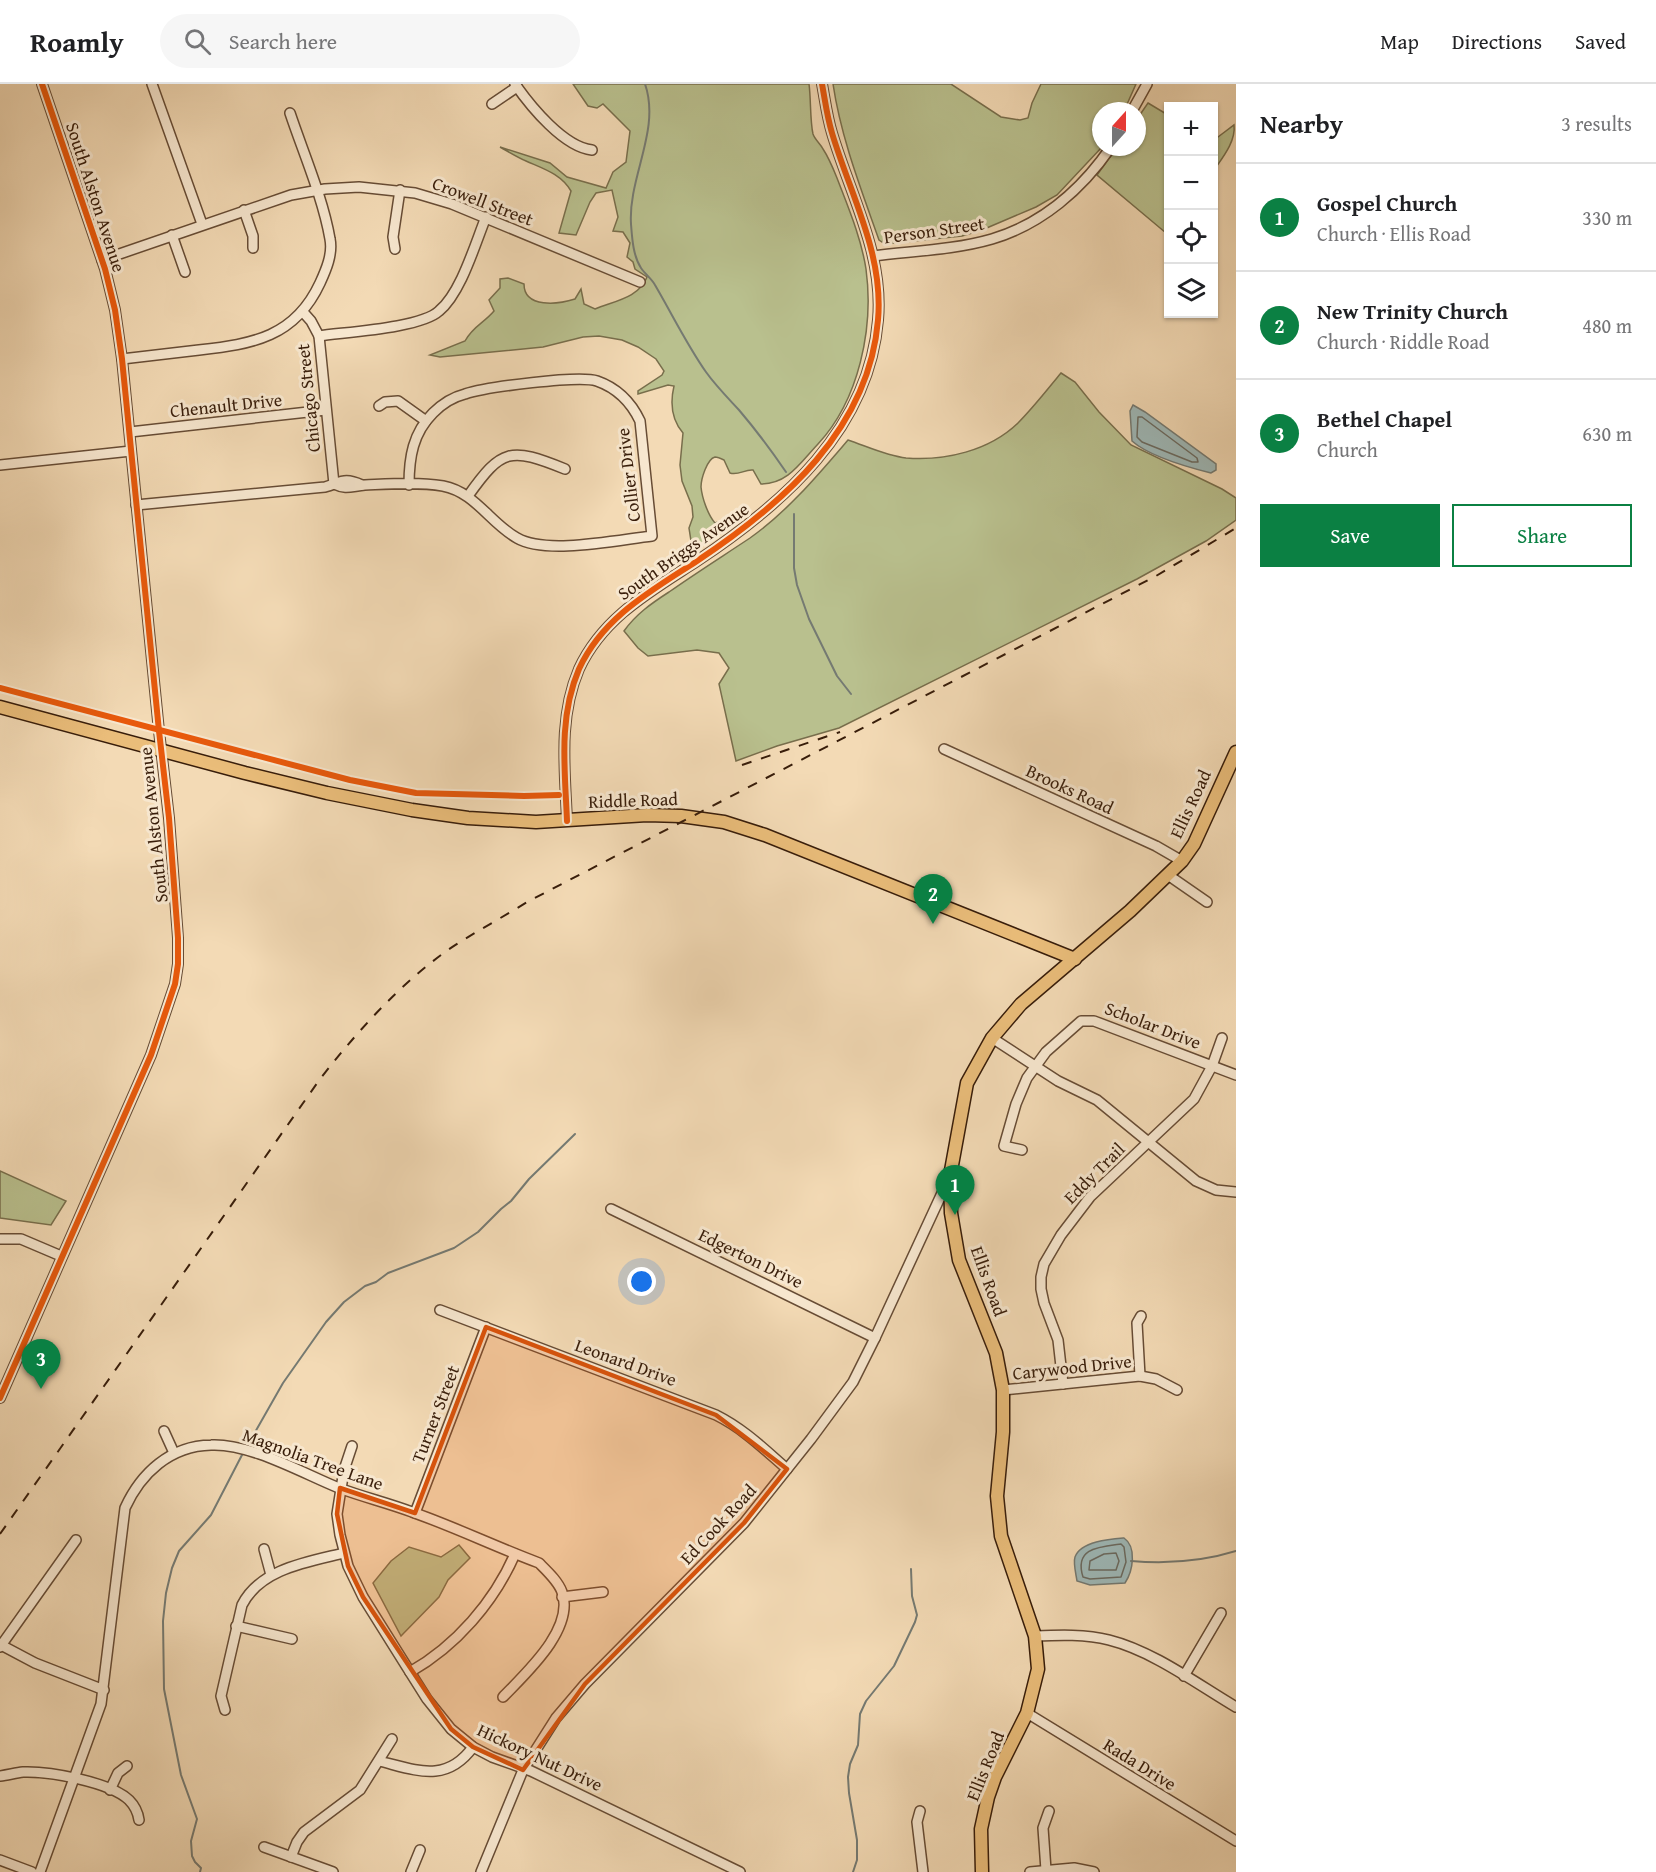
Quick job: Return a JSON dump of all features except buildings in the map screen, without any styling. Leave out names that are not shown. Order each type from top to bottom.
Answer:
[{"type":"main road","name":"Riddle Road","points":[[0,707],[309,789],[412,810],[500,821],[567,821],[664,815],[724,822],[785,843],[1075,958]]},
{"type":"main road","name":"Ellis Road","points":[[982,1872],[981,1829],[988,1797],[995,1777],[1027,1713],[1038,1669],[1035,1636],[1001,1536],[997,1496],[1003,1432],[1003,1390],[996,1353],[959,1260],[951,1213],[950,1176],[967,1083],[992,1038],[1021,1004],[1182,861],[1194,844],[1236,752]]},
{"type":"street","name":"South Alston Avenue","points":[[0,1398],[151,1055],[176,984],[179,957],[177,910],[162,751],[130,432],[115,310],[102,260],[42,84]]},
{"type":"street","points":[[152,84],[202,224]]},
{"type":"street","name":"South Briggs Avenue","points":[[567,821],[564,727],[570,696],[584,661],[601,635],[621,612],[751,524],[785,493],[833,440],[853,409],[868,371],[879,310],[877,276],[873,256],[833,138],[822,84]]},
{"type":"street","points":[[1137,102],[1147,84]]},
{"type":"street","points":[[492,104],[516,86],[536,110],[561,134],[575,145],[592,150]]},
{"type":"street","points":[[122,359],[250,343],[280,329],[303,312],[327,267],[330,240],[290,112]]},
{"type":"street","name":"Person Street","points":[[873,256],[966,244],[991,239],[1017,229],[1069,196],[1104,156]]},
{"type":"street","name":"Crowell Street","points":[[102,260],[291,195],[316,190],[359,187],[400,190],[435,198],[640,282]]},
{"type":"street","points":[[395,249],[393,237],[400,190]]},
{"type":"street","points":[[244,210],[253,236],[253,248]]},
{"type":"street","points":[[319,336],[422,320],[439,312],[454,293],[486,217]]},
{"type":"street","points":[[172,235],[185,272]]},
{"type":"street","name":"Chicago Street","points":[[303,312],[319,336],[334,484]]},
{"type":"street","name":"Collier Drive","points":[[136,505],[334,484],[342,488],[362,485],[444,486],[468,496],[508,533],[539,546],[557,547],[652,536],[640,421],[626,399],[603,384],[590,379],[572,379],[474,391],[444,404],[419,431],[411,452],[409,485]]},
{"type":"street","points":[[379,406],[385,402],[398,401],[426,421]]},
{"type":"street","name":"Chenault Drive","points":[[130,432],[326,410]]},
{"type":"street","points":[[0,465],[131,451]]},
{"type":"street","points":[[468,496],[486,471],[505,457],[531,456],[564,469]]},
{"type":"street","name":"Brooks Road","points":[[944,749],[1146,841],[1182,861]]},
{"type":"street","points":[[1167,875],[1207,902]]},
{"type":"street","name":"Scholar Drive","points":[[1022,1150],[1004,1146],[1023,1085],[1046,1052],[1074,1026],[1087,1019],[1236,1075]]},
{"type":"street","points":[[992,1038],[1058,1081],[1093,1097],[1203,1185],[1216,1190],[1236,1191]]},
{"type":"street","name":"Eddy Trail","points":[[1063,1384],[1058,1340],[1041,1289],[1044,1264],[1065,1229],[1090,1197],[1194,1100],[1212,1065],[1222,1038]]},
{"type":"street","name":"Ed Cook Road","points":[[481,1872],[523,1770],[556,1718],[585,1684],[744,1523],[844,1395],[875,1338],[950,1176]]},
{"type":"street","name":"Edgerton Drive","points":[[611,1209],[875,1338]]},
{"type":"street","points":[[0,1239],[21,1239],[62,1256]]},
{"type":"street","name":"Leonard Drive","points":[[440,1310],[716,1415],[748,1434],[787,1469]]},
{"type":"street","points":[[1140,1376],[1137,1323],[1141,1316]]},
{"type":"street","name":"Turner Street","points":[[415,1513],[486,1327]]},
{"type":"street","name":"Carywood Drive","points":[[1003,1390],[1140,1376],[1156,1379],[1177,1390]]},
{"type":"street","points":[[164,1431],[174,1453]]},
{"type":"street","name":"Magnolia Tree Lane","points":[[40,1872],[97,1717],[104,1690],[125,1508],[140,1480],[150,1469],[174,1453],[198,1446],[237,1447],[340,1488],[415,1513],[539,1563],[562,1592],[562,1597]]},
{"type":"street","name":"Hickory Nut Drive","points":[[352,1446],[340,1488],[337,1514],[348,1566],[363,1597],[410,1672],[451,1730],[473,1747],[523,1770],[531,1771],[740,1872]]},
{"type":"street","points":[[76,1540],[1,1646],[35,1664],[104,1690]]},
{"type":"street","points":[[264,1549],[271,1575]]},
{"type":"street","points":[[225,1710],[221,1696],[236,1626],[248,1593],[259,1582],[271,1575],[344,1553]]},
{"type":"street","points":[[410,1672],[447,1648],[508,1572],[515,1554]]},
{"type":"street","points":[[503,1697],[550,1643],[559,1629],[563,1614],[562,1597],[603,1592]]},
{"type":"street","points":[[1184,1676],[1221,1613]]},
{"type":"street","points":[[236,1626],[292,1639]]},
{"type":"street","points":[[1035,1636],[1079,1636],[1109,1640],[1140,1651],[1236,1707]]},
{"type":"street","name":"Rada Drive","points":[[1027,1713],[1236,1841]]},
{"type":"street","points":[[291,1857],[304,1832],[360,1790],[392,1739]]},
{"type":"street","points":[[379,1761],[420,1772],[436,1772],[461,1762],[473,1747]]},
{"type":"street","points":[[110,1790],[118,1773],[127,1766]]},
{"type":"street","points":[[0,1776],[24,1772],[75,1778],[110,1790],[129,1800],[138,1813],[139,1821]]},
{"type":"street","points":[[920,1811],[917,1822],[923,1872]]},
{"type":"street","points":[[1046,1870],[1043,1828],[1049,1812]]},
{"type":"street","points":[[264,1847],[333,1872]]},
{"type":"street","points":[[411,1872],[420,1850]]},
{"type":"street","points":[[0,1860],[32,1872]]},
{"type":"street","points":[[1030,1872],[1074,1868],[1094,1872]]},
{"type":"highlighted area","points":[[486,1327],[716,1415],[787,1469],[744,1523],[585,1684],[523,1770],[473,1747],[451,1729],[363,1597],[348,1566],[337,1514],[340,1488],[415,1513]]},
{"type":"green space","points":[[573,84],[809,84],[813,134],[834,171],[854,222],[864,257],[868,292],[865,339],[853,385],[832,426],[793,471],[770,483],[761,484],[753,470],[730,473],[724,460],[715,457],[709,461],[701,487],[710,516],[715,523],[741,514],[724,531],[678,561],[688,549],[691,541],[689,528],[693,517],[692,506],[682,481],[680,465],[683,433],[672,411],[674,386],[668,385],[638,394],[638,391],[662,375],[664,371],[656,359],[622,340],[599,336],[583,337],[543,347],[440,357],[430,355],[465,341],[494,311],[489,300],[500,288],[500,279],[508,278],[524,284],[530,298],[544,303],[575,299],[581,289],[584,304],[595,309],[632,294],[638,290],[647,277],[635,269],[633,262],[627,257],[630,243],[623,232],[613,231],[618,217],[612,190],[596,193],[576,235],[559,233],[571,191],[567,185],[552,173],[500,147],[550,163],[567,177],[606,188],[613,172],[626,162],[630,131],[603,104],[597,108],[588,106]]},
{"type":"green space","points":[[833,84],[951,84],[1001,117],[1020,120],[1028,118],[1041,84],[1136,84],[1128,102],[1092,102],[1094,156],[1057,195],[1036,207],[962,236],[885,244],[879,240],[852,163]]},
{"type":"green space","points":[[1148,103],[1164,113],[1164,231],[1097,175],[1111,156],[1146,156],[1146,106]]},
{"type":"green space","points":[[1234,125],[1231,143],[1218,164],[1218,156],[1218,137]]},
{"type":"green space","points":[[1061,373],[1075,382],[1099,412],[1131,445],[1236,498],[1236,520],[1206,541],[1137,579],[839,728],[736,761],[719,684],[729,668],[719,653],[697,650],[648,656],[624,631],[650,605],[750,538],[777,516],[802,492],[848,440],[906,458],[936,458],[966,452],[994,441],[1006,433],[1029,411]]},
{"type":"green space","points":[[0,1171],[66,1201],[51,1225],[0,1218]]},
{"type":"green space","points":[[459,1545],[470,1558],[448,1580],[439,1597],[401,1636],[373,1583],[391,1561],[409,1547],[441,1557]]},
{"type":"water","points":[[1133,405],[1216,464],[1216,470],[1211,473],[1169,461],[1132,441],[1130,411]]},
{"type":"water","points":[[1124,1538],[1131,1547],[1132,1553],[1130,1572],[1125,1583],[1090,1585],[1077,1581],[1074,1562],[1083,1547],[1097,1542]]},
{"type":"waterway","points":[[645,84],[649,101],[649,119],[631,206],[633,246],[636,258],[654,283],[706,372],[739,410],[786,472]]},
{"type":"waterway","points":[[794,514],[794,568],[797,585],[809,619],[837,676],[851,694]]},
{"type":"waterway","points":[[246,1448],[283,1383],[326,1322],[344,1302],[365,1286],[376,1282],[388,1273],[454,1248],[478,1232],[575,1134]]},
{"type":"waterway","points":[[200,1872],[201,1868],[192,1856],[191,1841],[197,1819],[181,1775],[164,1689],[163,1621],[166,1593],[179,1551],[211,1515],[243,1453]]},
{"type":"waterway","points":[[1131,1561],[1184,1561],[1210,1558],[1236,1551]]},
{"type":"waterway","points":[[853,1872],[857,1860],[857,1840],[849,1793],[850,1764],[858,1745],[860,1714],[866,1701],[894,1666],[915,1622],[917,1615],[912,1596],[911,1569]]},
{"type":"railway","points":[[0,1534],[320,1079],[378,1011],[427,966],[455,945],[527,902],[1156,576],[1236,528]]},
{"type":"railway","points":[[742,765],[840,732]]},
{"type":"cycle path","points":[[0,1398],[151,1055],[175,984],[178,964],[169,818],[115,310],[105,269],[42,84]]},
{"type":"cycle path","points":[[567,821],[565,725],[572,688],[589,651],[601,634],[630,607],[729,539],[790,488],[816,460],[839,429],[858,396],[871,359],[878,320],[876,272],[864,225],[830,127],[822,84]]},
{"type":"cycle path","points":[[0,688],[350,780],[416,793],[559,795]]},
{"type":"place","name":"New Trinity Church","points":[[933,924]]},
{"type":"place","name":"Gospel Church","points":[[955,1215]]},
{"type":"place","name":"Bethel Chapel","points":[[41,1389]]}]
